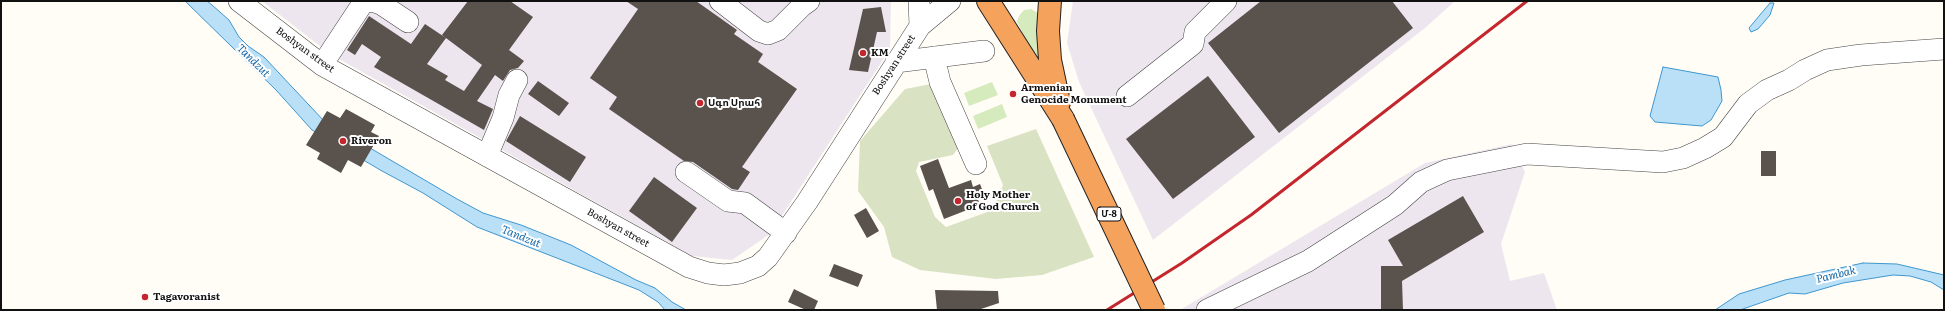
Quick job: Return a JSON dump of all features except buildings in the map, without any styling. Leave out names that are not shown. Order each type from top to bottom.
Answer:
[{"type":"highway","name":"Մ-8","points":[[988,1],[1063,119],[1154,310]]},
{"type":"highway","name":"Մ-8","points":[[1050,1],[1048,31],[1050,60],[1063,119]]},
{"type":"street","name":"Boshyan street","points":[[239,1],[322,65],[689,267],[708,273],[724,275],[740,273],[758,266],[768,257],[786,234],[920,26],[950,1]]},
{"type":"street","points":[[322,65],[364,3],[372,1],[381,4],[408,22]]},
{"type":"street","points":[[720,1],[759,31],[768,34],[778,30],[802,6],[810,1]]},
{"type":"street","name":"Boshyan street","points":[[919,1],[920,26]]},
{"type":"street","points":[[1128,96],[1193,44],[1195,32],[1226,1]]},
{"type":"street","points":[[1207,310],[1308,261],[1395,205],[1421,182],[1448,170],[1527,154],[1663,162],[1684,158],[1723,137],[1748,104],[1767,90],[1827,60],[1862,55],[1944,49]]},
{"type":"street","points":[[896,62],[984,52]]},
{"type":"street","points":[[934,57],[940,82],[976,164]]},
{"type":"street","points":[[487,156],[503,118],[509,95],[517,80]]},
{"type":"street","points":[[686,172],[728,201],[745,203],[786,234]]},
{"type":"shaded area","points":[[262,1],[891,1],[890,49],[770,234],[732,260],[692,256],[330,54]]},
{"type":"shaded area","points":[[1073,1],[1455,1],[1425,28],[1153,240],[1079,82],[1067,43]]},
{"type":"shaded area","points":[[1512,144],[1525,172],[1501,244],[1510,281],[1544,273],[1557,310],[1180,310],[1425,163]]},
{"type":"green space","points":[[1031,9],[1038,13],[1038,52],[1042,70],[1017,22],[1019,16],[1024,10]]},
{"type":"green space","points":[[992,82],[998,95],[969,106],[964,93]]},
{"type":"green space","points":[[931,84],[959,147],[953,155],[919,162],[916,171],[935,217],[946,227],[993,210],[1003,185],[987,146],[1036,129],[1094,257],[1042,275],[996,279],[920,270],[892,257],[884,227],[858,191],[860,141],[905,89]]},
{"type":"green space","points":[[1002,104],[1007,117],[978,129],[973,116]]},
{"type":"water","name":"Tandzut","points":[[185,1],[207,1],[212,5],[229,20],[239,37],[248,46],[264,57],[324,121],[483,213],[521,225],[571,245],[636,280],[655,288],[672,302],[686,310],[665,310],[658,302],[639,290],[477,227],[423,193],[312,130],[276,90]]},
{"type":"water","points":[[1770,3],[1774,3],[1770,15],[1758,29],[1751,32],[1749,28]]},
{"type":"water","points":[[1663,67],[1718,77],[1722,101],[1711,120],[1702,126],[1655,122],[1650,116]]},
{"type":"water","name":"Pambak","points":[[1863,263],[1897,264],[1944,275],[1944,290],[1931,282],[1910,276],[1893,275],[1843,283],[1805,294],[1789,293],[1740,310],[1715,310],[1739,294],[1785,280]]},
{"type":"railway","points":[[1107,310],[1182,263],[1251,215],[1527,1]]},
{"type":"place","name":"KM","points":[[863,53]]},
{"type":"place","name":"Armenian Genocide Monument","points":[[1013,94]]},
{"type":"place","name":"Սգո Սրահ","points":[[700,103]]},
{"type":"place","name":"Riveron","points":[[343,141]]},
{"type":"place","name":"Holy Mother of God Church","points":[[958,201]]},
{"type":"place","name":"Tagavoranist","points":[[145,297]]}]
